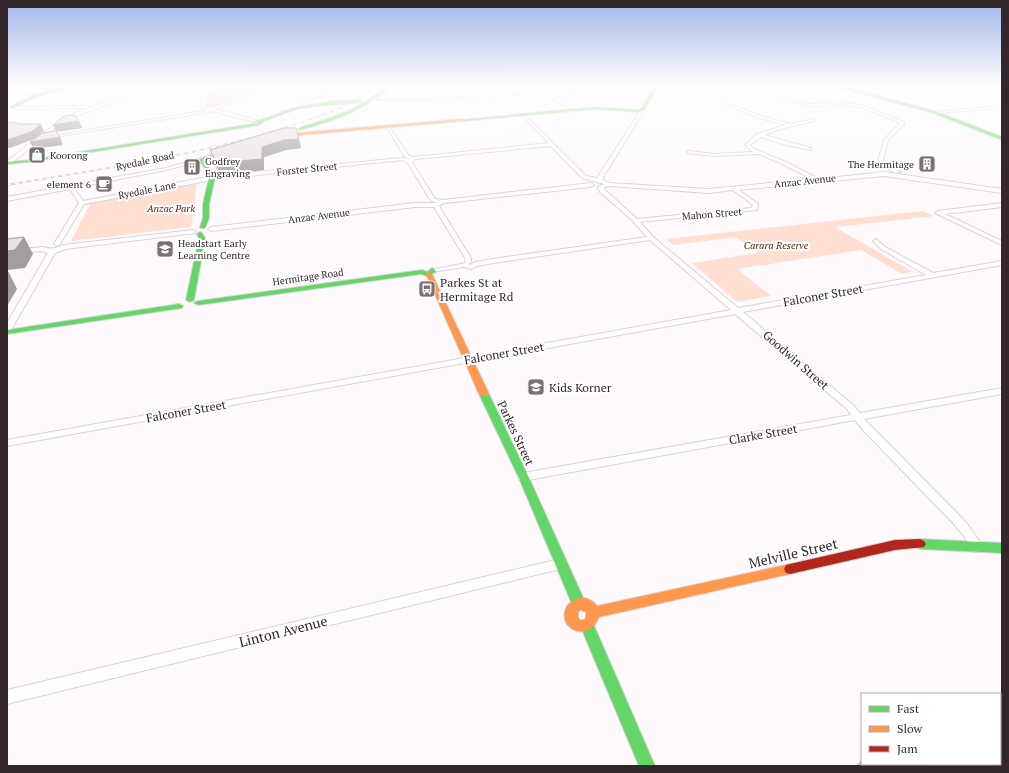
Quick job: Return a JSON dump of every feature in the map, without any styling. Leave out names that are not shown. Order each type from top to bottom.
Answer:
[{"type":"street","points":[[8,163],[61,121]]},
{"type":"street","points":[[38,138],[151,121]]},
{"type":"street","points":[[322,121],[288,133],[449,121]]},
{"type":"street","name":"Goodwin Street","points":[[530,121],[581,172],[584,177],[599,182],[602,191],[636,221],[651,238],[841,399],[867,429],[968,532],[976,548]]},
{"type":"street","points":[[581,172],[599,182],[636,121]]},
{"type":"street","points":[[774,121],[792,126]]},
{"type":"street","points":[[809,121],[759,135],[747,145],[759,153],[784,163],[817,180]]},
{"type":"street","points":[[877,174],[886,140],[903,123],[899,121]]},
{"type":"street","points":[[957,121],[1001,138]]},
{"type":"street","points":[[8,163],[256,122]]},
{"type":"street","points":[[388,126],[468,258],[469,264]]},
{"type":"street","points":[[759,135],[788,144],[809,148]]},
{"type":"street","name":"Forster Street","points":[[212,178],[553,144]]},
{"type":"street","name":"Ryedale Road","points":[[7,199],[166,169],[233,149]]},
{"type":"street","points":[[689,152],[714,155],[759,153]]},
{"type":"street","points":[[194,302],[202,231],[206,218],[206,204],[212,178],[205,164],[199,160]]},
{"type":"street","points":[[879,165],[907,177]]},
{"type":"street","name":"Anzac Avenue","points":[[64,247],[599,182],[701,191],[877,174],[1002,191]]},
{"type":"street","name":"Ryedale Lane","points":[[82,202],[212,178]]},
{"type":"street","points":[[57,244],[82,202],[71,187]]},
{"type":"street","name":"Mahon Street","points":[[636,221],[751,210],[756,208],[756,204],[733,188]]},
{"type":"street","points":[[1002,205],[938,213],[1002,243]]},
{"type":"street","name":"Hermitage Road","points":[[7,331],[179,306],[183,309],[189,308],[194,302],[428,272],[469,264],[651,238]]},
{"type":"street","points":[[876,241],[883,248],[933,276]]},
{"type":"street","points":[[7,252],[44,249],[57,244],[63,244],[64,247],[52,252],[44,251],[44,249]]},
{"type":"street","points":[[7,331],[52,252]]},
{"type":"street","name":"Falconer Street","points":[[7,443],[1002,263]]},
{"type":"street","name":"Parkes Street","points":[[428,272],[444,310],[469,359],[523,477],[560,564],[579,604]]},
{"type":"street","name":"Clarke Street","points":[[523,477],[1002,391]]},
{"type":"street","name":"Melville Street","points":[[593,613],[895,545],[932,544],[976,548],[1002,548]]},
{"type":"street","name":"Linton Avenue","points":[[7,697],[560,564]]},
{"type":"street","points":[[579,604],[586,605],[593,613],[592,621],[587,625],[579,625],[571,617],[572,608],[579,604]]},
{"type":"street","points":[[587,625],[647,766]]},
{"type":"green space","name":"Anzac Park","points":[[197,182],[191,227],[71,241],[91,202]]},
{"type":"green space","name":"Carara Reserve","points":[[923,211],[934,216],[835,227],[913,272],[902,274],[861,250],[737,269],[771,296],[737,302],[692,263],[757,253],[736,237],[673,245],[666,239]]},
{"type":"building","points":[[58,121],[79,121],[53,125]]},
{"type":"building","points":[[15,122],[19,124],[41,124],[31,132],[7,140],[7,123]]},
{"type":"building","points":[[284,128],[296,128],[299,139],[284,140],[262,147],[262,159],[217,163],[210,150]]},
{"type":"building","points":[[56,131],[60,137],[30,142],[43,133]]},
{"type":"building","points":[[24,237],[15,250],[7,251],[7,239]]},
{"type":"building","points":[[1002,752],[1002,766],[946,766],[1001,765]]},
{"type":"building","points":[[861,763],[861,765],[894,766],[860,766]]},
{"type":"railway","points":[[7,185],[175,156],[241,140],[306,121]]},
{"type":"traffic: fast","points":[[7,163],[30,161],[259,124],[262,122],[261,121]]},
{"type":"traffic: fast","points":[[300,129],[324,121]]},
{"type":"traffic: fast","points":[[957,121],[1002,139]]},
{"type":"traffic: fast","points":[[199,160],[226,151]]},
{"type":"traffic: fast","points":[[199,160],[205,164],[212,178],[206,204],[206,218],[203,227]]},
{"type":"traffic: fast","points":[[190,300],[202,238],[200,234]]},
{"type":"traffic: fast","points":[[198,303],[422,272],[427,274],[433,272],[432,270]]},
{"type":"traffic: fast","points":[[7,332],[179,306]]},
{"type":"traffic: fast","points":[[484,394],[524,478],[579,604]]},
{"type":"traffic: fast","points":[[920,544],[1002,548]]},
{"type":"traffic: fast","points":[[587,625],[647,766]]},
{"type":"traffic: slow","points":[[286,134],[450,121]]},
{"type":"traffic: slow","points":[[429,274],[484,394]]},
{"type":"traffic: slow","points":[[593,613],[790,569]]},
{"type":"traffic: slow","points":[[582,604],[590,607],[593,615],[590,623],[582,626],[574,623],[571,615],[574,607],[582,604]]},
{"type":"traffic: jam","points":[[790,569],[895,545],[920,544]]},
{"type":"place","name":"Koorong","points":[[37,155]]},
{"type":"place","name":"The Hermitage","points":[[927,164]]},
{"type":"place","name":"Godfrey Engraving","points":[[192,167]]},
{"type":"place","name":"element 6","points":[[104,184]]},
{"type":"place","name":"Headstart Early Learning Centre","points":[[165,249]]},
{"type":"place","name":"Parkes St at Hermitage Rd","points":[[427,289]]},
{"type":"place","name":"Kids Korner","points":[[536,387]]}]
